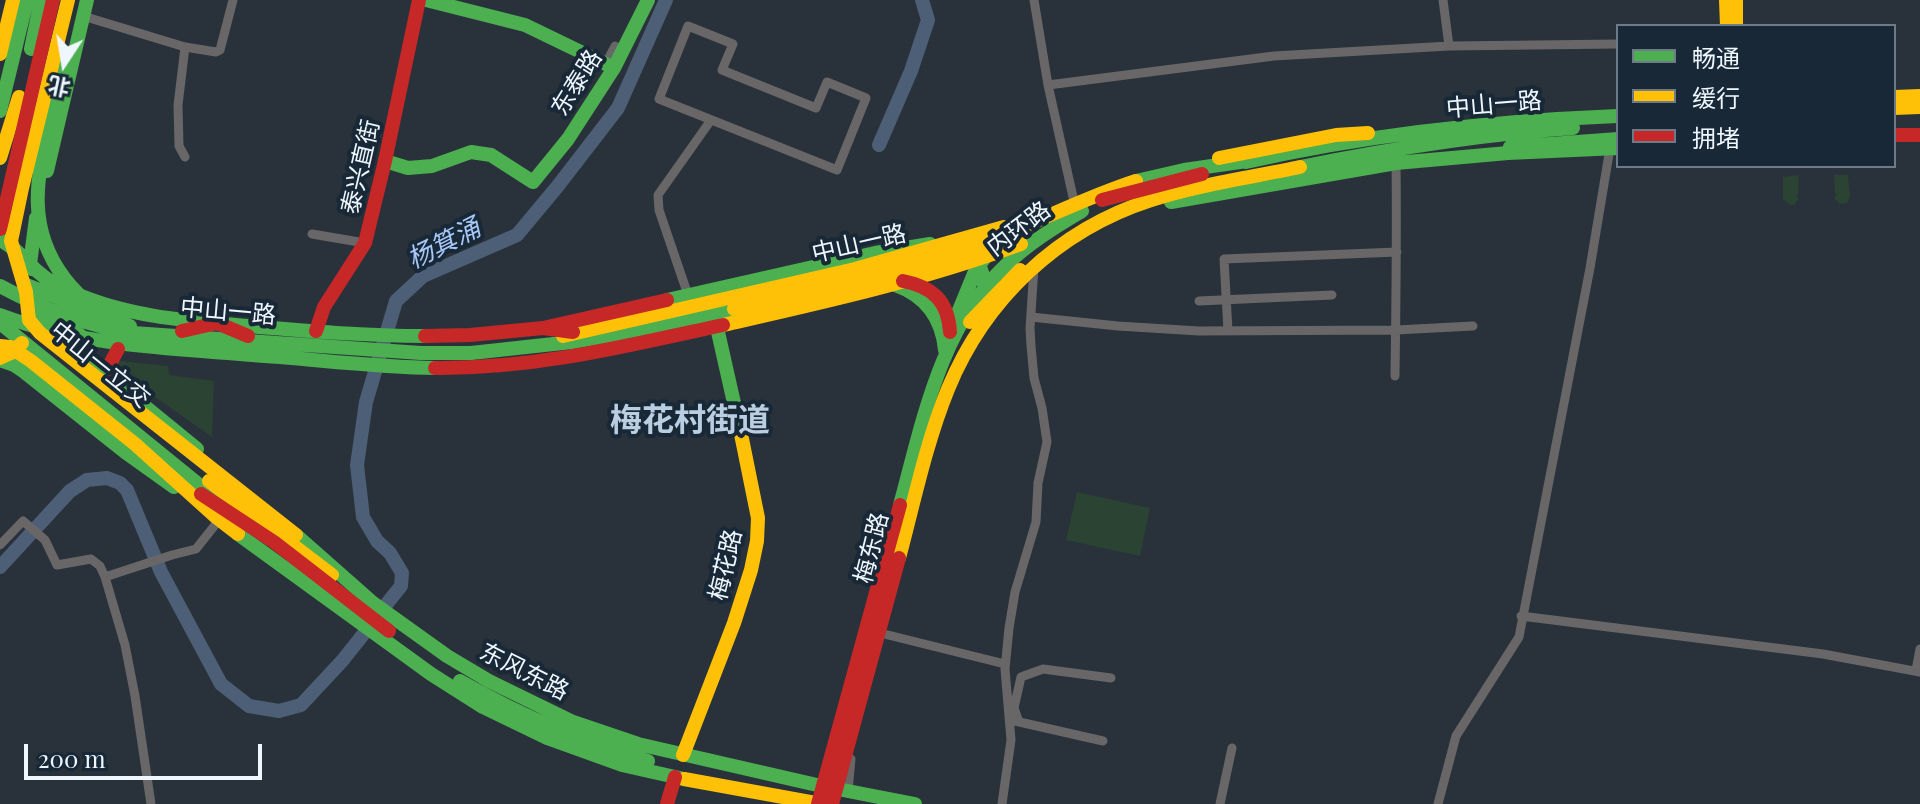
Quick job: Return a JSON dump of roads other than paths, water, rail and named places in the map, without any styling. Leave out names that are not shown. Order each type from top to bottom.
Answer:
[{"type":"main road","points":[[0,54],[13,0]]},
{"type":"main road","points":[[0,111],[27,0]]},
{"type":"main road","points":[[41,0],[39,37],[4,227],[24,284],[29,320],[40,333],[149,421],[256,502]]},
{"type":"main road","points":[[0,158],[53,0]]},
{"type":"main road","points":[[4,227],[22,188],[68,0]]},
{"type":"main road","points":[[79,0],[37,188],[38,216],[45,245],[63,277],[96,309],[127,325],[178,333],[384,351],[471,353],[595,339],[811,292],[889,271],[973,246],[1137,181],[1184,170],[1254,160]]},
{"type":"main road","points":[[0,359],[24,342],[38,315],[40,295],[30,264],[39,201],[87,0]]},
{"type":"main road","name":"泰兴直街","points":[[316,331],[324,307],[365,243],[419,0]]},
{"type":"main road","points":[[426,0],[525,25],[610,66]]},
{"type":"main road","name":"东泰路","points":[[385,161],[408,168],[432,166],[471,152],[491,155],[533,182],[568,139],[648,0]]},
{"type":"main road","points":[[1718,0],[1719,24]]},
{"type":"main road","points":[[1726,0],[1727,24]]},
{"type":"main road","points":[[1736,0],[1736,24]]},
{"type":"main road","points":[[1896,97],[1920,96]]},
{"type":"main road","points":[[0,191],[19,97]]},
{"type":"main road","points":[[1896,118],[1920,117]]},
{"type":"main road","name":"中山一路","points":[[381,352],[529,342],[578,333],[882,262],[1215,171],[1392,138],[1508,124],[1616,118]]},
{"type":"main road","name":"内环路","points":[[817,804],[929,398],[953,337],[969,309],[988,282],[1009,261],[1053,227],[1105,200],[1143,187],[1254,160],[1352,140],[1449,126],[1527,119],[1616,118]]},
{"type":"main road","name":"内环路","points":[[832,804],[920,481],[950,384],[988,317],[1023,276],[1060,245],[1132,205],[1278,171],[1431,142],[1535,130],[1616,126]]},
{"type":"main road","points":[[1051,214],[1073,197],[1116,182],[1177,167],[1348,133],[1392,138]]},
{"type":"main road","points":[[1896,135],[1920,135]]},
{"type":"main road","name":"中山一路","points":[[104,320],[151,335],[239,346],[469,359],[573,350],[976,259],[1016,240],[1086,220],[1191,198],[1396,163],[1615,145]]},
{"type":"main road","points":[[1177,167],[1215,171]]},
{"type":"main road","points":[[976,259],[1071,218],[1102,200]]},
{"type":"main road","points":[[0,314],[55,334],[130,345],[411,367],[515,366],[589,354],[902,284],[973,263],[1081,221],[1132,205]]},
{"type":"main road","points":[[970,322],[998,291],[1034,259],[1086,220]]},
{"type":"main road","points":[[0,240],[19,252],[53,283],[96,302],[148,315],[316,331],[436,373],[479,373],[553,366],[625,353],[899,291],[916,289],[935,293]]},
{"type":"main road","points":[[381,352],[543,328],[875,253],[952,242],[969,249],[986,282],[980,306],[970,322]]},
{"type":"main road","points":[[0,257],[14,268],[24,284],[104,320]]},
{"type":"main road","name":"梅东路","points":[[822,786],[880,591],[905,487],[950,332],[976,259]]},
{"type":"main road","points":[[886,279],[918,284],[935,293],[947,311],[950,332]]},
{"type":"main road","points":[[811,292],[866,283],[889,284],[917,294],[936,314],[945,343],[944,359],[920,481]]},
{"type":"main road","points":[[0,286],[43,309],[90,325],[133,333],[178,333],[217,323]]},
{"type":"main road","points":[[718,332],[728,316],[755,291]]},
{"type":"main road","points":[[27,304],[49,306],[104,320]]},
{"type":"main road","points":[[0,346],[18,329],[27,304]]},
{"type":"main road","points":[[671,310],[718,332]]},
{"type":"main road","name":"中山一立交","points":[[0,314],[168,455]]},
{"type":"main road","points":[[38,315],[100,346],[118,349],[239,346]]},
{"type":"main road","points":[[38,315],[185,438],[373,603]]},
{"type":"main road","name":"中山一路","points":[[104,320],[239,346]]},
{"type":"main road","name":"梅东路","points":[[848,791],[841,772],[841,760],[902,542],[919,454],[942,374],[970,322]]},
{"type":"main road","name":"中山一立交","points":[[0,323],[168,455]]},
{"type":"main road","points":[[217,323],[239,346]]},
{"type":"main road","points":[[684,326],[718,332]]},
{"type":"main road","points":[[543,328],[578,333]]},
{"type":"main road","name":"梅花路","points":[[683,755],[739,610],[755,555],[758,529],[752,482],[718,332]]},
{"type":"main road","points":[[0,346],[21,353],[126,437],[219,520],[370,629]]},
{"type":"main road","points":[[0,346],[129,448],[266,536],[453,677],[515,711],[577,738],[639,758],[754,782],[770,790],[785,804]]},
{"type":"main road","points":[[115,381],[111,362],[118,349]]},
{"type":"main road","points":[[553,366],[573,350]]},
{"type":"main road","points":[[0,359],[23,371],[125,452],[205,508]]},
{"type":"main road","points":[[126,437],[134,424],[149,421]]},
{"type":"main road","name":"东风东路","points":[[168,455],[370,629],[449,686],[510,721],[597,757],[675,777],[817,804]]},
{"type":"main road","name":"东风东路","points":[[168,455],[458,663],[521,698],[603,733],[683,755],[915,804]]},
{"type":"main road","points":[[838,804],[852,726]]},
{"type":"main road","points":[[667,804],[675,777]]},
{"type":"street","points":[[83,16],[185,47],[216,52],[220,50],[233,0]]},
{"type":"street","points":[[1034,0],[1048,85],[1073,197]]},
{"type":"street","points":[[1443,0],[1449,46]]},
{"type":"street","points":[[688,26],[733,44],[722,70],[816,108],[827,82],[866,98],[837,170],[711,120],[659,99],[688,26]]},
{"type":"street","points":[[1048,85],[1274,56],[1449,46],[1616,44]]},
{"type":"street","points":[[610,66],[615,46]]},
{"type":"street","points":[[185,47],[178,105],[179,146],[185,157]]},
{"type":"street","points":[[688,295],[659,210],[658,195],[711,120]]},
{"type":"street","points":[[1438,804],[1456,736],[1519,637],[1615,145]]},
{"type":"street","points":[[1395,376],[1396,163]]},
{"type":"street","points":[[312,234],[365,243]]},
{"type":"street","points":[[1228,331],[1224,259],[1397,252]]},
{"type":"street","points":[[1013,720],[1005,664],[1015,592],[1036,522],[1038,483],[1047,442],[1034,378],[1030,328],[1034,259]]},
{"type":"street","points":[[1199,301],[1332,295]]},
{"type":"street","points":[[1031,317],[1199,331],[1396,330],[1473,326]]},
{"type":"street","points":[[105,577],[196,549],[219,520]]},
{"type":"street","points":[[0,545],[23,521],[42,538],[57,565],[91,559],[100,566],[125,645],[151,804]]},
{"type":"street","points":[[848,791],[851,761],[884,634],[902,542]]},
{"type":"street","points":[[1521,616],[1823,654],[1918,671],[1920,649]]},
{"type":"street","points":[[884,634],[1005,664]]},
{"type":"street","points":[[1002,804],[1021,677],[1043,669],[1111,678]]},
{"type":"street","points":[[1013,720],[1103,741]]},
{"type":"street","points":[[1220,804],[1232,748]]},
{"type":"waterway","name":"杨箕涌","points":[[385,606],[401,586],[402,573],[363,517],[357,465],[366,402],[396,301],[423,276],[517,235],[618,108],[666,0]]},
{"type":"waterway","points":[[879,145],[911,71],[928,20],[922,0]]},
{"type":"waterway","name":"杨箕涌","points":[[0,567],[70,491],[87,480],[107,478],[120,483],[127,490],[161,572],[221,684],[249,706],[279,711],[301,705],[374,621]]},
{"type":"district","name":"梅花村街道","points":[[690,421]]}]
